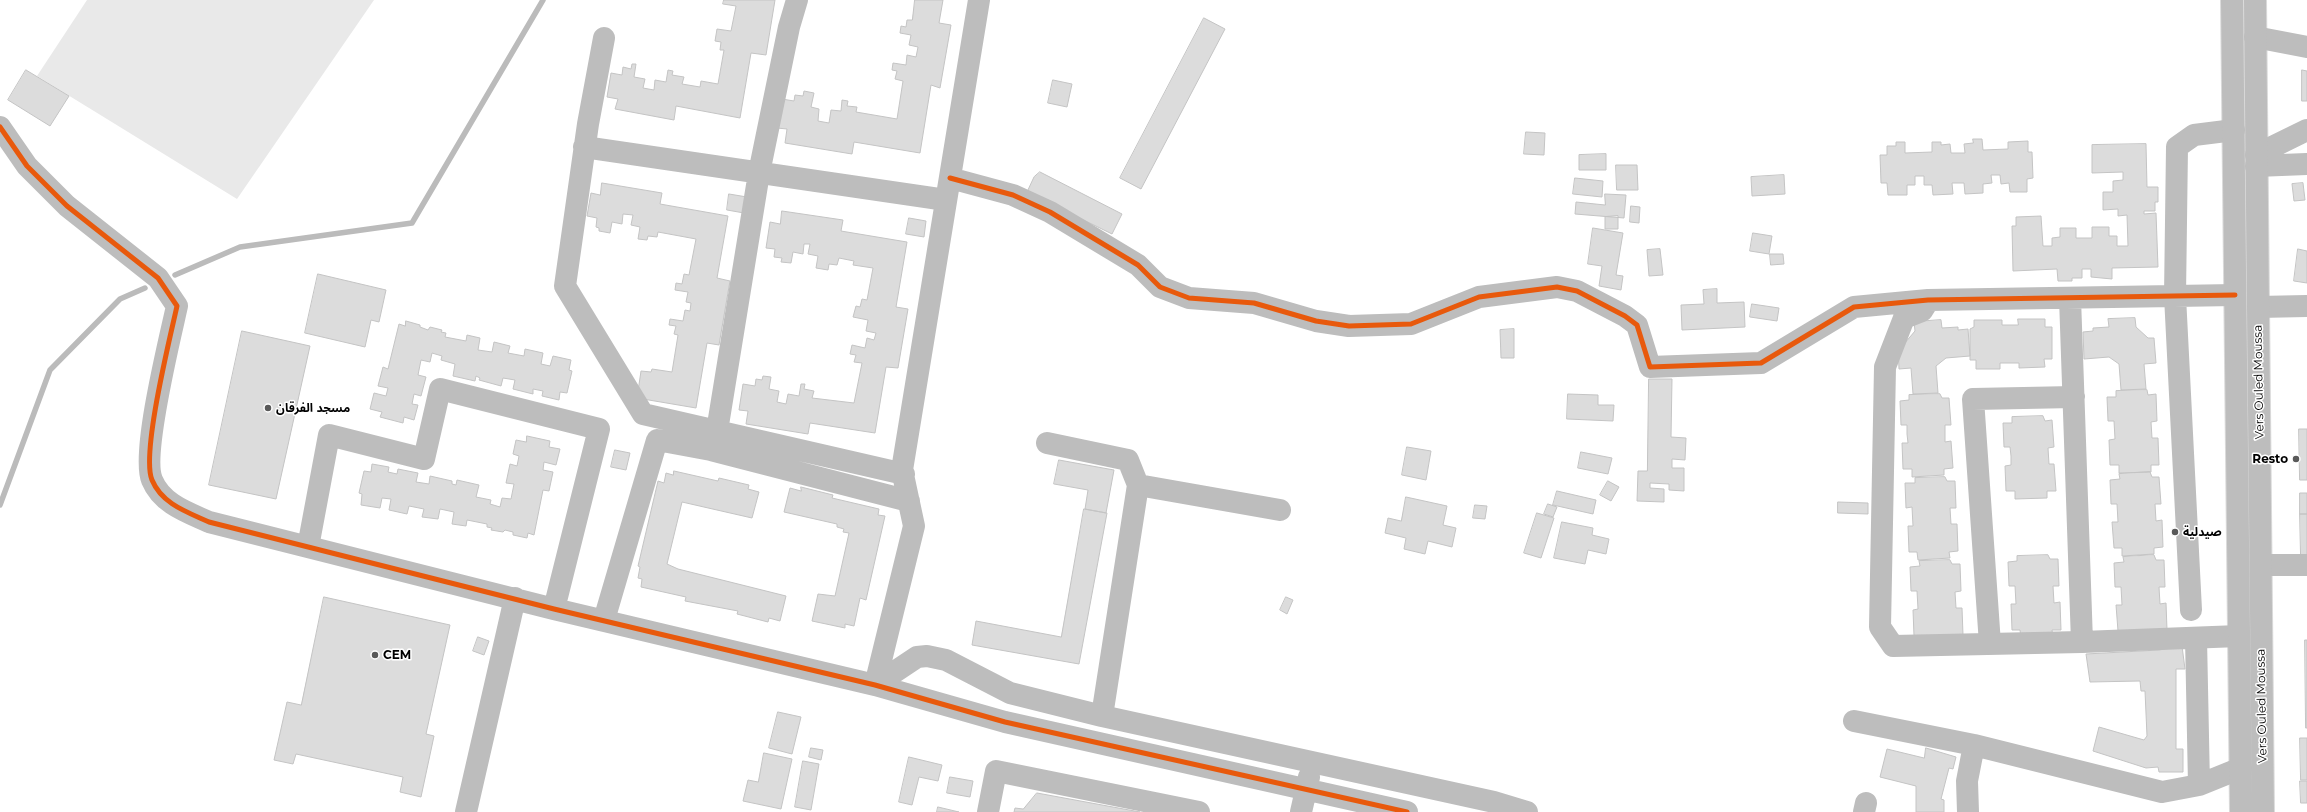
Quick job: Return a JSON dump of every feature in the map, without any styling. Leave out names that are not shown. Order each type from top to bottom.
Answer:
[{"type":"main road","points":[[717,431],[759,172],[789,27],[797,0]]},
{"type":"main road","points":[[875,685],[914,526],[902,470],[979,0]]},
{"type":"main road","points":[[2232,0],[2241,812]]},
{"type":"main road","name":"Vers Ouled Moussa","points":[[2255,0],[2263,812]]},
{"type":"main road","points":[[2255,37],[2307,47]]},
{"type":"main road","points":[[604,38],[584,147],[565,286],[643,414],[904,474]]},
{"type":"main road","points":[[0,127],[27,166],[67,206],[158,278],[177,306],[150,445],[152,480],[170,504],[209,522],[554,609],[875,685],[1004,722],[1306,791],[1407,812]]},
{"type":"main road","points":[[2191,610],[2175,296],[2177,147],[2194,135],[2234,130]]},
{"type":"main road","points":[[2256,160],[2307,130]]},
{"type":"main road","points":[[584,147],[946,200]]},
{"type":"main road","points":[[2256,160],[2307,164]]},
{"type":"main road","points":[[950,178],[1013,195],[1050,212],[1138,266],[1160,287],[1190,298],[1254,303],[1316,320],[1349,326],[1411,324],[1479,297],[1557,287],[1577,291],[1625,316],[1637,325],[1650,367],[1761,363],[1854,307],[1928,300],[2235,295]]},
{"type":"main road","points":[[2070,298],[2082,642]]},
{"type":"main road","points":[[1928,300],[1922,310],[1904,318],[1885,367],[1880,627],[1893,646],[2082,642],[2239,636]]},
{"type":"main road","points":[[2258,307],[2307,306]]},
{"type":"main road","points":[[308,547],[329,434],[424,459],[440,389],[599,428],[554,609]]},
{"type":"main road","points":[[1990,644],[1973,399],[2074,397]]},
{"type":"main road","points":[[604,620],[656,440],[711,450],[909,501]]},
{"type":"main road","points":[[1047,443],[1128,460],[1138,485],[1102,716]]},
{"type":"main road","points":[[1138,485],[1280,510]]},
{"type":"main road","points":[[2261,565],[2307,565]]},
{"type":"main road","points":[[466,812],[515,598]]},
{"type":"main road","points":[[2196,638],[2198,785]]},
{"type":"main road","points":[[875,685],[917,657],[937,657],[1010,693],[1102,716],[1494,802],[1527,812]]},
{"type":"main road","points":[[1854,721],[1974,745],[2162,792],[2198,785],[2241,768]]},
{"type":"main road","points":[[1968,812],[1967,781],[1974,745]]},
{"type":"main road","points":[[1301,812],[1313,762]]},
{"type":"main road","points":[[988,812],[996,771],[1199,812]]},
{"type":"shaded area","points":[[87,0],[374,0],[237,199],[37,76]]},
{"type":"building","points":[[724,0],[775,0],[766,55],[751,53],[740,118],[676,106],[674,120],[615,109],[618,99],[607,97],[611,73],[622,75],[623,67],[631,69],[632,64],[636,64],[634,77],[645,79],[643,88],[654,90],[655,80],[666,82],[668,70],[673,71],[672,75],[684,77],[682,84],[700,87],[701,81],[718,84],[724,50],[720,50],[721,42],[715,41],[717,29],[731,31],[736,6],[723,4]]},
{"type":"building","points":[[915,0],[943,0],[939,23],[951,25],[940,88],[931,85],[920,153],[854,142],[852,154],[785,143],[787,129],[777,128],[782,99],[794,101],[795,95],[803,96],[804,91],[814,93],[811,107],[819,109],[818,121],[829,123],[831,110],[841,111],[842,100],[848,101],[847,106],[857,107],[856,112],[897,119],[903,81],[895,79],[897,71],[892,70],[893,63],[906,65],[907,55],[916,57],[918,47],[909,45],[911,35],[900,33],[901,26],[906,27],[907,20],[912,20]]},
{"type":"building","points":[[1204,18],[1225,29],[1141,189],[1120,178]]},
{"type":"building","points":[[26,70],[69,96],[50,126],[8,100]]},
{"type":"building","points":[[2302,70],[2307,71],[2307,101],[2302,101]]},
{"type":"building","points":[[1053,80],[1072,84],[1067,107],[1048,103]]},
{"type":"building","points":[[1526,132],[1545,133],[1544,155],[1524,154]]},
{"type":"building","points":[[1973,139],[1982,139],[1983,150],[2008,149],[2008,142],[2028,141],[2028,152],[2032,152],[2033,178],[2027,179],[2027,192],[2010,192],[2009,183],[2001,184],[2000,175],[1991,175],[1992,183],[1983,184],[1983,193],[1965,194],[1964,183],[1952,183],[1953,194],[1933,195],[1932,185],[1924,185],[1924,176],[1915,176],[1915,185],[1907,185],[1907,195],[1888,195],[1887,183],[1881,183],[1880,155],[1887,155],[1887,146],[1896,146],[1896,142],[1905,142],[1905,153],[1932,152],[1932,142],[1941,142],[1941,145],[1950,144],[1951,153],[1965,153],[1964,144],[1973,143]]},
{"type":"building","points":[[2146,144],[2147,187],[2158,187],[2158,202],[2155,202],[2155,211],[2144,211],[2144,214],[2156,213],[2158,267],[2112,268],[2112,279],[2091,277],[2091,269],[2082,269],[2082,278],[2072,278],[2072,281],[2058,281],[2057,269],[2013,271],[2012,226],[2016,226],[2016,217],[2041,216],[2043,246],[2052,246],[2052,238],[2060,237],[2060,228],[2076,228],[2076,238],[2092,238],[2092,227],[2109,227],[2109,236],[2117,236],[2117,246],[2128,246],[2127,215],[2118,216],[2118,209],[2103,210],[2103,192],[2113,192],[2113,181],[2123,180],[2123,172],[2092,173],[2092,145]]},
{"type":"building","points":[[1606,154],[1606,170],[1579,170],[1579,155]]},
{"type":"building","points":[[1616,165],[1637,165],[1638,190],[1617,190]]},
{"type":"building","points":[[1040,172],[1122,214],[1112,234],[1027,192],[1034,177]]},
{"type":"building","points":[[1784,175],[1785,194],[1752,196],[1751,177]]},
{"type":"building","points":[[1575,178],[1603,181],[1602,197],[1573,194]]},
{"type":"building","points":[[602,183],[662,193],[660,204],[728,216],[717,278],[730,281],[719,345],[707,343],[696,408],[637,398],[641,371],[651,372],[652,369],[672,372],[678,335],[674,334],[676,326],[669,325],[670,319],[683,321],[685,310],[690,311],[691,303],[686,302],[688,292],[675,290],[676,283],[682,284],[684,274],[689,275],[696,239],[658,232],[657,237],[648,236],[647,240],[638,239],[640,227],[631,225],[633,215],[623,214],[622,224],[612,222],[610,233],[599,231],[599,228],[596,227],[597,218],[587,216],[591,193],[600,195]]},
{"type":"building","points":[[2303,183],[2305,200],[2294,201],[2292,184]]},
{"type":"building","points":[[729,194],[747,197],[744,213],[727,210]]},
{"type":"building","points":[[1605,194],[1626,195],[1624,218],[1575,214],[1576,202],[1605,205]]},
{"type":"building","points":[[1631,206],[1640,207],[1639,223],[1630,222]]},
{"type":"building","points":[[782,211],[843,220],[841,231],[907,242],[896,307],[908,309],[898,368],[886,367],[875,433],[810,423],[808,434],[746,424],[748,411],[739,410],[743,384],[755,386],[756,379],[762,380],[763,376],[771,377],[769,389],[779,391],[777,402],[786,404],[788,394],[799,396],[801,384],[805,384],[804,389],[814,391],[812,398],[854,403],[862,363],[854,362],[856,355],[850,354],[852,345],[865,348],[867,338],[874,340],[876,333],[866,331],[868,320],[853,317],[856,306],[860,307],[862,299],[867,300],[873,268],[853,265],[854,261],[839,258],[837,265],[829,264],[828,270],[816,268],[818,256],[808,254],[810,244],[804,244],[803,254],[793,252],[791,263],[781,262],[782,258],[774,257],[775,249],[766,248],[770,222],[780,224]]},
{"type":"building","points":[[1618,216],[1618,229],[1605,229],[1605,217]]},
{"type":"building","points":[[909,218],[926,221],[924,237],[906,234]]},
{"type":"building","points":[[1593,228],[1623,233],[1616,275],[1623,276],[1621,290],[1599,286],[1602,266],[1588,264]]},
{"type":"building","points":[[1753,233],[1772,236],[1769,254],[1750,251]]},
{"type":"building","points":[[1660,249],[1663,275],[1649,276],[1647,250]]},
{"type":"building","points":[[2298,249],[2307,251],[2307,283],[2294,281]]},
{"type":"building","points":[[1770,254],[1783,254],[1784,264],[1771,265]]},
{"type":"building","points":[[318,274],[386,290],[379,322],[371,320],[365,347],[305,333]]},
{"type":"building","points":[[1717,289],[1717,303],[1744,302],[1745,327],[1682,330],[1681,305],[1704,304],[1703,290]]},
{"type":"building","points":[[1752,304],[1779,308],[1777,321],[1750,317]]},
{"type":"building","points":[[2135,318],[2136,327],[2148,338],[2154,338],[2156,363],[2144,364],[2146,389],[2121,390],[2119,364],[2109,357],[2084,359],[2083,332],[2093,331],[2093,328],[2109,327],[2108,319]]},
{"type":"building","points":[[2018,319],[2045,319],[2045,327],[2052,327],[2052,359],[2044,359],[2045,367],[2019,368],[2019,363],[2000,363],[2000,369],[1976,369],[1976,360],[1970,360],[1970,329],[1974,327],[1974,320],[2002,320],[2002,325],[2018,325]]},
{"type":"building","points":[[1941,320],[1942,328],[1958,327],[1958,330],[1968,329],[1970,356],[1946,358],[1936,366],[1938,393],[1913,394],[1911,368],[1899,369],[1898,344],[1904,344],[1915,331],[1914,322]]},
{"type":"building","points":[[406,321],[420,325],[420,327],[428,330],[430,327],[442,330],[441,332],[446,333],[445,337],[466,341],[467,335],[480,338],[478,350],[492,352],[494,342],[510,346],[508,353],[524,356],[525,349],[543,353],[541,364],[550,366],[553,356],[571,360],[569,370],[572,371],[567,393],[560,392],[559,400],[542,396],[543,391],[533,389],[533,394],[513,389],[515,380],[503,378],[501,386],[479,380],[480,378],[476,376],[475,381],[453,376],[455,364],[441,360],[442,356],[432,353],[430,362],[421,360],[418,375],[426,377],[421,396],[414,394],[412,404],[418,405],[414,420],[404,417],[403,423],[380,417],[382,412],[370,409],[374,393],[386,396],[388,388],[378,386],[383,367],[388,369],[399,324],[405,326]]},
{"type":"building","points":[[1514,329],[1514,358],[1501,358],[1500,330]]},
{"type":"building","points":[[242,331],[310,346],[276,499],[209,485]]},
{"type":"building","points":[[1649,379],[1672,379],[1671,437],[1686,438],[1685,460],[1672,459],[1672,468],[1684,468],[1684,491],[1669,490],[1669,484],[1650,483],[1650,488],[1664,489],[1664,502],[1637,501],[1638,471],[1647,471]]},
{"type":"building","points":[[2147,390],[2148,395],[2156,394],[2157,421],[2151,422],[2152,438],[2158,438],[2159,465],[2151,465],[2151,472],[2119,473],[2119,465],[2110,465],[2109,440],[2115,439],[2114,421],[2108,421],[2107,397],[2116,397],[2116,391]]},
{"type":"building","points":[[1568,394],[1598,395],[1598,405],[1614,405],[1613,421],[1567,419]]},
{"type":"building","points":[[1940,394],[1942,398],[1949,398],[1951,425],[1945,425],[1945,442],[1951,441],[1953,468],[1944,469],[1944,475],[1912,477],[1912,469],[1903,469],[1902,443],[1908,443],[1907,425],[1901,425],[1900,401],[1909,400],[1909,395]]},
{"type":"building","points":[[2043,416],[2045,421],[2052,420],[2054,447],[2048,448],[2049,464],[2054,464],[2056,491],[2047,491],[2047,498],[2015,499],[2015,491],[2006,491],[2005,466],[2011,465],[2011,456],[2010,447],[2004,447],[2003,423],[2012,423],[2012,417]]},
{"type":"building","points":[[2299,429],[2307,429],[2307,480],[2300,480]]},
{"type":"building","points":[[527,436],[550,441],[549,447],[560,449],[556,465],[544,462],[543,470],[553,472],[549,491],[543,490],[534,535],[528,533],[527,538],[513,535],[513,532],[505,530],[503,532],[491,530],[492,528],[487,527],[487,524],[467,520],[466,526],[452,524],[454,512],[440,509],[438,519],[422,517],[424,509],[409,506],[407,514],[389,510],[391,499],[382,498],[380,508],[361,505],[362,494],[359,493],[364,471],[371,472],[372,464],[389,467],[388,472],[397,474],[398,469],[418,473],[416,482],[429,484],[430,476],[452,481],[452,484],[456,485],[457,480],[479,485],[476,497],[491,500],[490,504],[500,507],[502,498],[511,499],[514,484],[506,483],[510,464],[517,466],[519,456],[513,454],[516,440],[526,442]]},
{"type":"building","points":[[1407,447],[1431,451],[1426,480],[1402,475]]},
{"type":"building","points":[[615,450],[630,453],[626,470],[611,467]]},
{"type":"building","points":[[1581,452],[1612,458],[1608,474],[1578,468]]},
{"type":"building","points":[[1059,460],[1114,470],[1106,513],[1085,509],[1088,490],[1054,484]]},
{"type":"building","points":[[674,471],[718,481],[719,478],[749,485],[748,489],[759,492],[752,518],[682,502],[667,564],[678,569],[786,596],[780,621],[769,618],[768,622],[737,614],[738,611],[685,601],[686,597],[641,587],[642,579],[638,578],[640,567],[638,566],[658,481],[664,483],[666,473],[673,475]]},
{"type":"building","points":[[2150,472],[2152,477],[2159,477],[2161,504],[2155,504],[2156,521],[2162,520],[2163,547],[2154,548],[2154,554],[2122,556],[2122,548],[2114,548],[2112,522],[2118,522],[2117,504],[2111,504],[2110,480],[2120,479],[2119,474]]},
{"type":"building","points":[[1945,477],[1947,481],[1955,481],[1956,508],[1950,508],[1951,524],[1957,524],[1958,551],[1949,552],[1950,558],[1918,560],[1917,552],[1909,552],[1908,526],[1913,526],[1912,507],[1906,508],[1905,483],[1915,483],[1915,478]]},
{"type":"building","points":[[1608,481],[1619,487],[1611,501],[1600,495]]},
{"type":"building","points":[[801,487],[833,495],[832,498],[879,509],[878,515],[885,516],[866,600],[860,598],[854,626],[845,624],[845,628],[812,621],[818,594],[835,596],[849,533],[843,532],[844,529],[837,527],[837,524],[784,512],[790,488],[801,491]]},
{"type":"building","points":[[1557,491],[1596,500],[1593,514],[1553,505]]},
{"type":"building","points":[[2300,493],[2307,493],[2307,514],[2300,514]]},
{"type":"building","points":[[1406,497],[1447,506],[1443,525],[1456,528],[1452,547],[1428,541],[1425,554],[1404,549],[1406,538],[1385,533],[1388,518],[1401,521]]},
{"type":"building","points":[[1838,502],[1868,503],[1868,514],[1838,513]]},
{"type":"building","points":[[1548,504],[1557,507],[1553,517],[1544,514]]},
{"type":"building","points":[[1475,505],[1487,506],[1485,519],[1473,518]]},
{"type":"building","points":[[1084,509],[1107,513],[1079,664],[972,645],[976,621],[1061,637]]},
{"type":"building","points":[[1537,513],[1554,518],[1541,558],[1524,553]]},
{"type":"building","points":[[2300,514],[2307,514],[2307,557],[2301,557]]},
{"type":"building","points":[[1562,522],[1593,528],[1592,535],[1609,539],[1606,554],[1588,550],[1585,564],[1554,558]]},
{"type":"building","points":[[2048,555],[2050,559],[2058,559],[2059,586],[2053,586],[2054,603],[2060,602],[2061,630],[2052,630],[2053,637],[2021,638],[2020,630],[2012,630],[2011,604],[2016,604],[2015,586],[2009,586],[2008,562],[2017,561],[2017,556]]},
{"type":"building","points":[[2154,555],[2156,560],[2164,560],[2165,587],[2159,587],[2160,604],[2166,603],[2167,630],[2118,631],[2116,605],[2122,605],[2121,587],[2115,587],[2114,563],[2124,562],[2123,557]]},
{"type":"building","points":[[1950,560],[1952,564],[1960,564],[1961,591],[1955,592],[1956,608],[1962,608],[1963,635],[1914,636],[1913,610],[1918,609],[1917,591],[1911,591],[1910,567],[1920,566],[1919,561]]},
{"type":"building","points":[[324,597],[450,625],[426,734],[434,736],[421,797],[400,792],[403,777],[296,754],[293,764],[274,760],[287,702],[301,705]]},
{"type":"building","points":[[1286,597],[1293,600],[1287,614],[1280,610]]},
{"type":"building","points":[[478,637],[489,641],[484,655],[473,651]]},
{"type":"building","points":[[2305,640],[2307,640],[2307,728],[2306,728]]},
{"type":"building","points":[[2182,646],[2185,669],[2176,669],[2176,749],[2183,749],[2183,772],[2159,772],[2158,767],[2146,768],[2093,751],[2099,727],[2144,740],[2147,736],[2145,691],[2141,691],[2140,681],[2090,682],[2086,654],[2159,650]]},
{"type":"building","points":[[778,712],[801,717],[792,754],[769,748]]},
{"type":"building","points":[[2300,738],[2307,738],[2307,780],[2301,780]]},
{"type":"building","points":[[811,748],[823,750],[821,760],[809,757]]},
{"type":"building","points":[[1926,748],[1956,757],[1953,769],[1949,768],[1941,799],[1944,800],[1944,812],[1916,812],[1916,786],[1880,777],[1887,749],[1924,758]]},
{"type":"building","points":[[764,753],[792,759],[781,809],[743,801],[748,780],[758,782]]},
{"type":"building","points":[[909,757],[942,765],[938,781],[919,777],[912,805],[899,802]]},
{"type":"building","points":[[803,761],[819,764],[811,810],[795,807]]},
{"type":"building","points":[[950,777],[973,781],[970,797],[947,793]]},
{"type":"building","points":[[2300,781],[2307,781],[2307,803],[2301,803]]},
{"type":"building","points":[[1037,793],[1140,812],[1014,812],[1015,808],[1023,809]]},
{"type":"building","points":[[938,807],[959,812],[937,812]]},
{"type":"waterway","points":[[175,275],[240,247],[412,223],[543,0]]},
{"type":"waterway","points":[[0,505],[50,370],[120,299],[145,288]]},
{"type":"cycle path","points":[[0,127],[27,166],[67,206],[158,278],[177,306],[153,422],[150,446],[150,466],[152,480],[156,488],[169,501],[184,511],[209,522],[554,609],[875,685],[1005,722],[1407,812]]},
{"type":"cycle path","points":[[950,178],[1013,195],[1050,212],[1138,265],[1160,287],[1189,298],[1254,303],[1316,321],[1349,326],[1411,324],[1479,297],[1557,287],[1577,291],[1625,316],[1637,325],[1650,367],[1761,363],[1854,307],[1928,300],[2235,295]]},
{"type":"place","name":"مسجد الفرقان","points":[[268,408]]},
{"type":"place","name":"Resto","points":[[2296,459]]},
{"type":"place","name":"صيدلية","points":[[2175,532]]},
{"type":"place","name":"CEM","points":[[375,655]]}]
